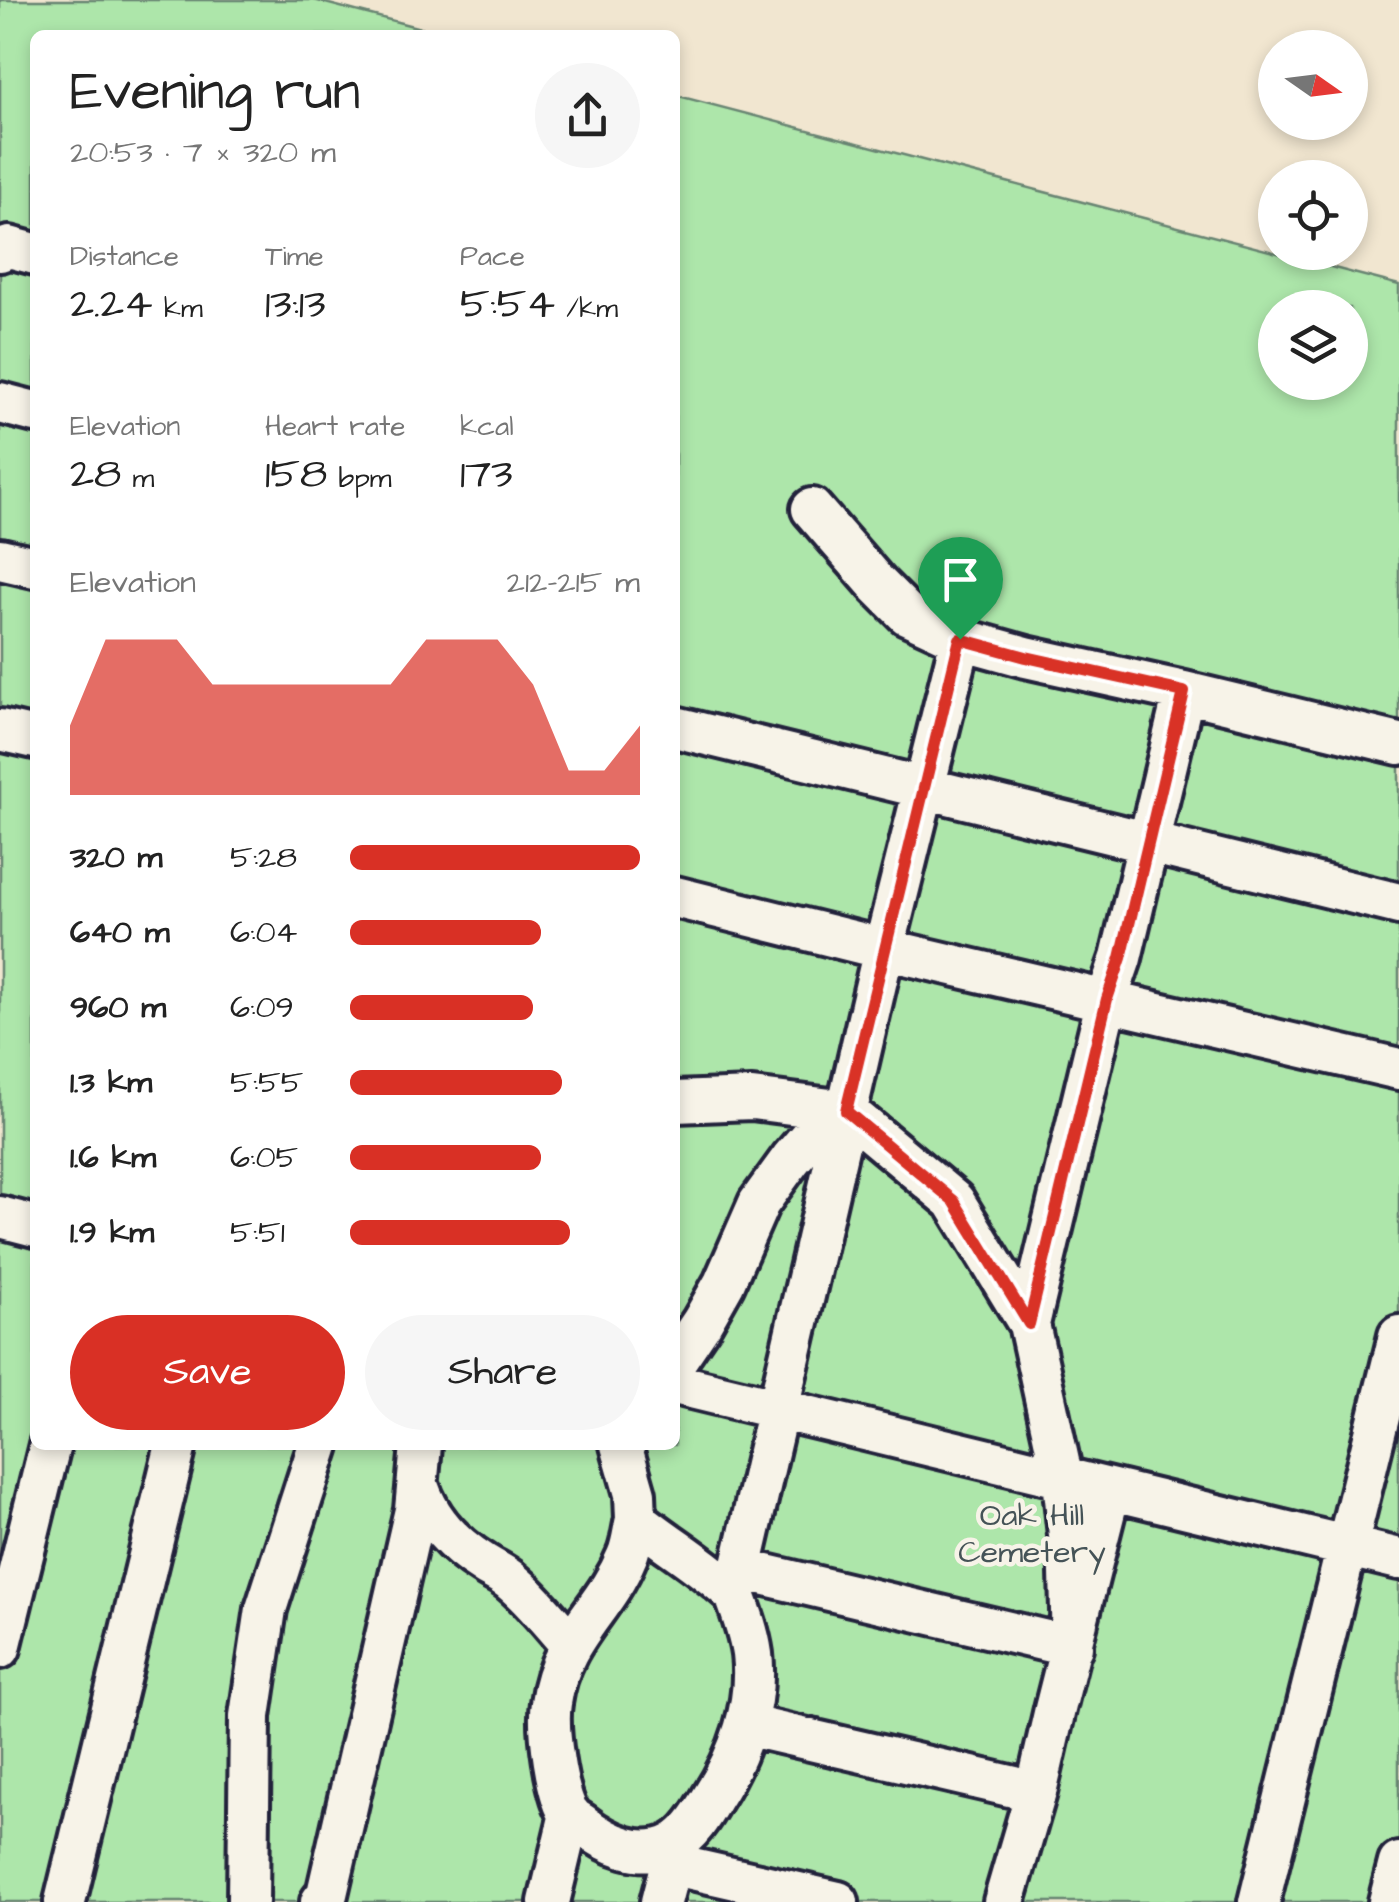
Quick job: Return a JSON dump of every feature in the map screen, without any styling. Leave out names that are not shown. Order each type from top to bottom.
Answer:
[{"type":"lane","points":[[0,252],[8,247],[30,253]]},
{"type":"lane","points":[[0,404],[30,411]]},
{"type":"lane","points":[[812,509],[907,614],[960,639],[1399,744]]},
{"type":"lane","points":[[0,558],[30,567]]},
{"type":"lane","points":[[669,1870],[720,1785],[746,1725],[752,1656],[738,1582],[840,1109],[926,788],[960,639]]},
{"type":"lane","points":[[1029,1324],[1184,692]]},
{"type":"lane","points":[[680,728],[1399,904]]},
{"type":"lane","points":[[0,730],[30,737]]},
{"type":"lane","points":[[680,899],[1399,1069]]},
{"type":"lane","points":[[680,1102],[752,1099],[840,1109],[954,1201],[1029,1324],[1063,1480],[1072,1647]]},
{"type":"lane","points":[[680,1354],[724,1283],[760,1203],[782,1170],[840,1109]]},
{"type":"lane","points":[[0,1217],[30,1225]]},
{"type":"lane","points":[[1259,1902],[1399,1336]]},
{"type":"lane","points":[[680,1385],[1399,1560]]},
{"type":"lane","points":[[0,1648],[49,1450]]},
{"type":"lane","points":[[66,1902],[175,1450]]},
{"type":"lane","points":[[248,1902],[250,1716],[260,1645],[266,1609],[316,1450]]},
{"type":"lane","points":[[321,1902],[327,1894],[380,1670],[419,1488],[421,1450]]},
{"type":"lane","points":[[622,1450],[635,1494],[636,1519],[628,1555],[570,1644],[554,1682],[550,1707],[549,1733],[556,1775],[570,1814],[594,1834],[622,1847],[649,1852],[669,1870],[838,1902]]},
{"type":"lane","points":[[419,1488],[426,1508],[454,1541],[512,1581],[570,1644]]},
{"type":"lane","points":[[1004,1902],[1036,1792],[1110,1491]]},
{"type":"lane","points":[[636,1519],[712,1573],[738,1582],[1072,1647]]},
{"type":"lane","points":[[746,1725],[1036,1792]]},
{"type":"lane","points":[[549,1902],[570,1814]]},
{"type":"lane","points":[[1389,1902],[1399,1863]]},
{"type":"green space","name":"Oak Hill Cemetery","points":[[0,0],[314,0],[428,30],[30,30],[30,1450],[680,1450],[680,96],[1258,248],[1258,270],[1342,270],[1399,285],[1399,1902],[0,1902]]},
{"type":"route","points":[[960,639],[1184,692],[1029,1324],[954,1201],[846,1111],[960,639]]}]
